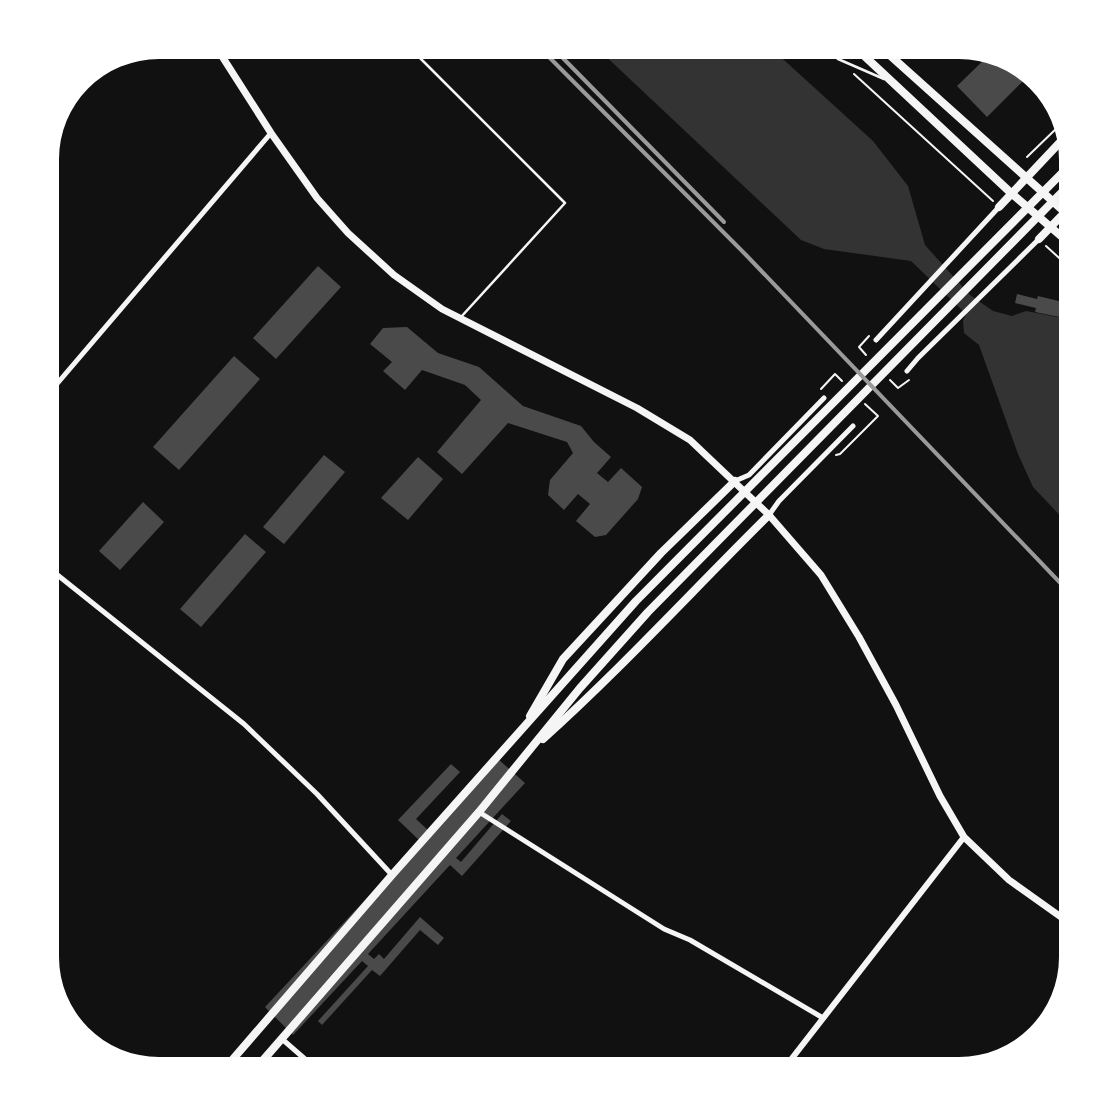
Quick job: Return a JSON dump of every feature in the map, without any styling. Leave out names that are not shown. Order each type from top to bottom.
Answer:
[{"type":"main road","points":[[224,59],[317,198],[348,233],[394,275],[442,309],[637,408],[690,440],[769,515],[821,575],[859,637],[896,705],[940,796],[964,837],[1009,880],[1059,916]]},
{"type":"main road","points":[[868,59],[1011,193],[1059,234]]},
{"type":"main road","points":[[894,59],[1059,205]]},
{"type":"main road","points":[[999,207],[1058,145]]},
{"type":"main road","points":[[235,1057],[392,875],[636,601],[1059,176]]},
{"type":"main road","points":[[266,1057],[478,812],[580,688],[648,612],[1059,195]]},
{"type":"main road","points":[[1039,239],[1059,219]]},
{"type":"main road","points":[[521,732],[563,659],[661,553],[735,481]]},
{"type":"main road","points":[[523,757],[592,695],[672,610],[769,515]]},
{"type":"street","points":[[59,381],[271,132]]},
{"type":"street","points":[[876,340],[999,207]]},
{"type":"street","points":[[908,372],[918,358],[1039,239]]},
{"type":"street","points":[[735,481],[749,475],[824,398]]},
{"type":"street","points":[[769,515],[779,501],[853,426]]},
{"type":"street","points":[[59,576],[244,724],[318,794],[392,875]]},
{"type":"street","points":[[478,812],[664,929],[690,940],[823,1018]]},
{"type":"street","points":[[793,1057],[964,837]]},
{"type":"street","points":[[282,1039],[303,1057]]},
{"type":"lane","points":[[421,59],[565,203],[460,318]]},
{"type":"lane","points":[[838,59],[894,83]]},
{"type":"lane","points":[[898,59],[903,68]]},
{"type":"path","points":[[852,73],[999,207]]},
{"type":"path","points":[[1027,157],[1055,130]]},
{"type":"path","points":[[1039,239],[1059,258]]},
{"type":"shaded area","points":[[609,59],[783,59],[873,141],[908,186],[925,245],[970,295],[993,311],[1012,316],[1026,311],[1059,317],[1059,514],[1033,487],[1018,454],[979,345],[964,333],[963,321],[966,314],[911,261],[824,249],[801,240]]},
{"type":"building","points":[[982,62],[998,66],[1023,81],[987,117],[957,86]]},
{"type":"building","points":[[318,266],[341,287],[276,359],[253,338]]},
{"type":"building","points":[[1017,294],[1037,299],[1038,296],[1059,301],[1059,317],[1035,312],[1036,308],[1015,303]]},
{"type":"building","points":[[407,327],[438,353],[479,367],[523,406],[581,426],[594,442],[611,457],[597,473],[608,482],[621,468],[642,487],[638,499],[606,535],[595,537],[576,521],[590,504],[578,494],[564,510],[548,495],[550,480],[573,453],[567,442],[508,423],[462,474],[437,452],[481,400],[465,385],[422,370],[405,390],[383,371],[392,362],[370,344],[383,328]]},
{"type":"building","points":[[234,356],[260,379],[179,470],[153,447]]},
{"type":"building","points":[[324,455],[345,472],[284,544],[263,527]]},
{"type":"building","points":[[418,457],[443,479],[408,520],[381,498]]},
{"type":"building","points":[[143,502],[164,522],[120,570],[99,551]]},
{"type":"building","points":[[245,534],[266,552],[201,627],[180,609]]},
{"type":"building","points":[[498,759],[525,783],[456,858],[461,862],[502,814],[511,821],[462,876],[450,865],[368,954],[374,959],[379,954],[384,959],[420,917],[444,938],[438,945],[420,930],[380,976],[372,970],[322,1025],[318,1021],[368,966],[362,961],[293,1035],[265,1007],[420,841],[398,820],[451,764],[460,772],[416,819],[429,831]]},
{"type":"railway","points":[[551,59],[747,256],[1059,582]]},
{"type":"railway","points":[[564,59],[724,222]]}]
